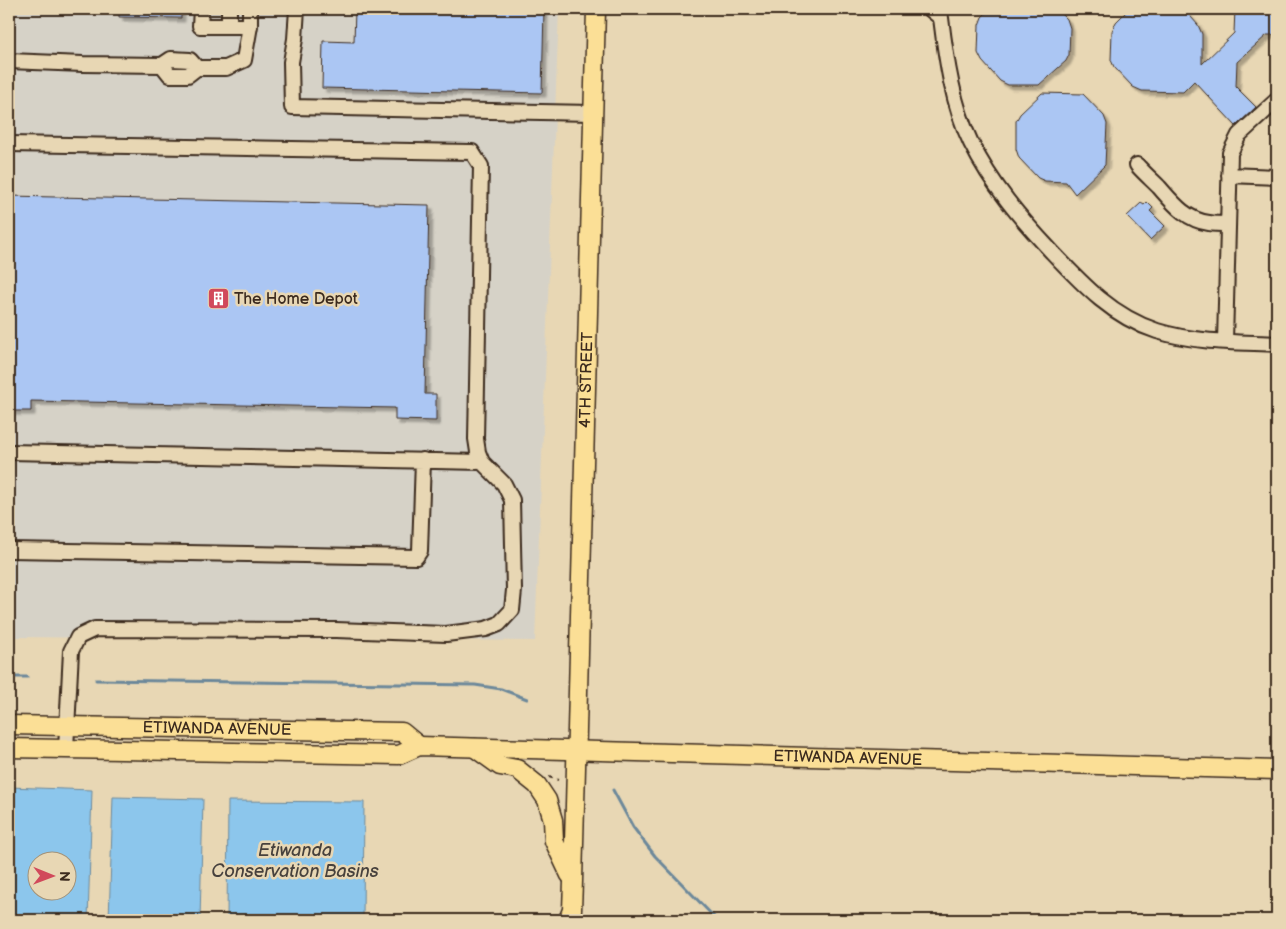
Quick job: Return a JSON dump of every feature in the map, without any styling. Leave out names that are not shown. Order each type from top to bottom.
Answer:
[{"type":"main road","name":"4TH STREET","points":[[572,917],[596,9]]},
{"type":"main road","name":"ETIWANDA AVENUE","points":[[9,725],[402,732],[418,746]]},
{"type":"main road","name":"ETIWANDA AVENUE","points":[[9,748],[400,755],[418,746],[1277,770]]},
{"type":"main road","points":[[475,748],[500,766],[517,769],[537,785],[547,800],[553,820],[554,841],[573,881]]},
{"type":"lane","points":[[201,9],[200,26],[250,26]]},
{"type":"lane","points":[[229,9],[229,26]]},
{"type":"lane","points":[[9,61],[162,65],[170,59],[190,60],[197,68],[226,68],[244,60],[250,26],[250,9]]},
{"type":"lane","points":[[297,9],[291,62],[292,107],[593,113]]},
{"type":"lane","points":[[930,9],[941,18],[946,60],[956,98],[971,142],[1002,196],[1025,224],[1084,286],[1110,308],[1135,322],[1157,331],[1199,340],[1277,344]]},
{"type":"lane","points":[[1225,341],[1230,153],[1239,135],[1277,100]]},
{"type":"lane","points":[[1235,146],[1241,143],[1277,111]]},
{"type":"lane","points":[[9,144],[472,152],[481,166],[476,439],[482,462],[504,484],[512,500],[514,539],[512,610],[499,624],[486,629],[446,634],[336,630],[95,629],[78,637],[71,651],[66,749]]},
{"type":"lane","points":[[1137,165],[1174,205],[1185,213],[1204,222],[1228,224]]},
{"type":"lane","points":[[1230,175],[1277,177]]},
{"type":"lane","points":[[9,452],[482,462]]},
{"type":"lane","points":[[9,550],[416,557],[420,551],[423,460]]},
{"type":"shaded area","points":[[9,9],[559,9],[535,641],[9,637]]},
{"type":"water","points":[[9,787],[92,790],[88,920],[9,920]]},
{"type":"water","name":"Etiwanda Conservation Basins","points":[[113,797],[203,799],[200,920],[109,920]]},
{"type":"water","name":"Etiwanda Conservation Basins","points":[[228,801],[364,802],[363,920],[227,920]]},
{"type":"building","points":[[119,9],[181,9],[181,18],[119,17]]},
{"type":"building","points":[[355,9],[544,9],[542,93],[322,88],[323,41],[354,42]]},
{"type":"building","points":[[990,9],[1057,9],[1067,19],[1070,28],[1069,55],[1066,61],[1039,85],[1008,85],[1000,81],[982,61],[978,53],[979,25],[982,17]]},
{"type":"building","points":[[1129,9],[1184,9],[1198,25],[1202,34],[1202,64],[1234,33],[1235,9],[1277,9],[1277,35],[1267,35],[1237,62],[1236,87],[1256,107],[1236,126],[1194,81],[1183,92],[1142,91],[1133,87],[1114,67],[1111,60],[1112,31],[1116,22]]},
{"type":"building","points":[[1042,93],[1083,94],[1104,116],[1107,124],[1105,165],[1075,194],[1066,182],[1045,181],[1038,178],[1019,158],[1016,149],[1016,121],[1020,114]]},
{"type":"building","name":"The Home Depot","points":[[9,196],[429,205],[425,394],[436,394],[436,421],[395,420],[395,408],[31,401],[31,411],[9,411]]},
{"type":"building","points":[[1147,202],[1153,208],[1150,211],[1165,226],[1150,240],[1127,216],[1141,203],[1144,205]]},
{"type":"waterway","points":[[9,677],[27,677]]},
{"type":"waterway","points":[[96,680],[475,685],[501,689],[527,699]]},
{"type":"waterway","points":[[613,790],[633,827],[655,856],[717,920]]},
{"type":"place","name":"The Home Depot","points":[[218,299]]}]
